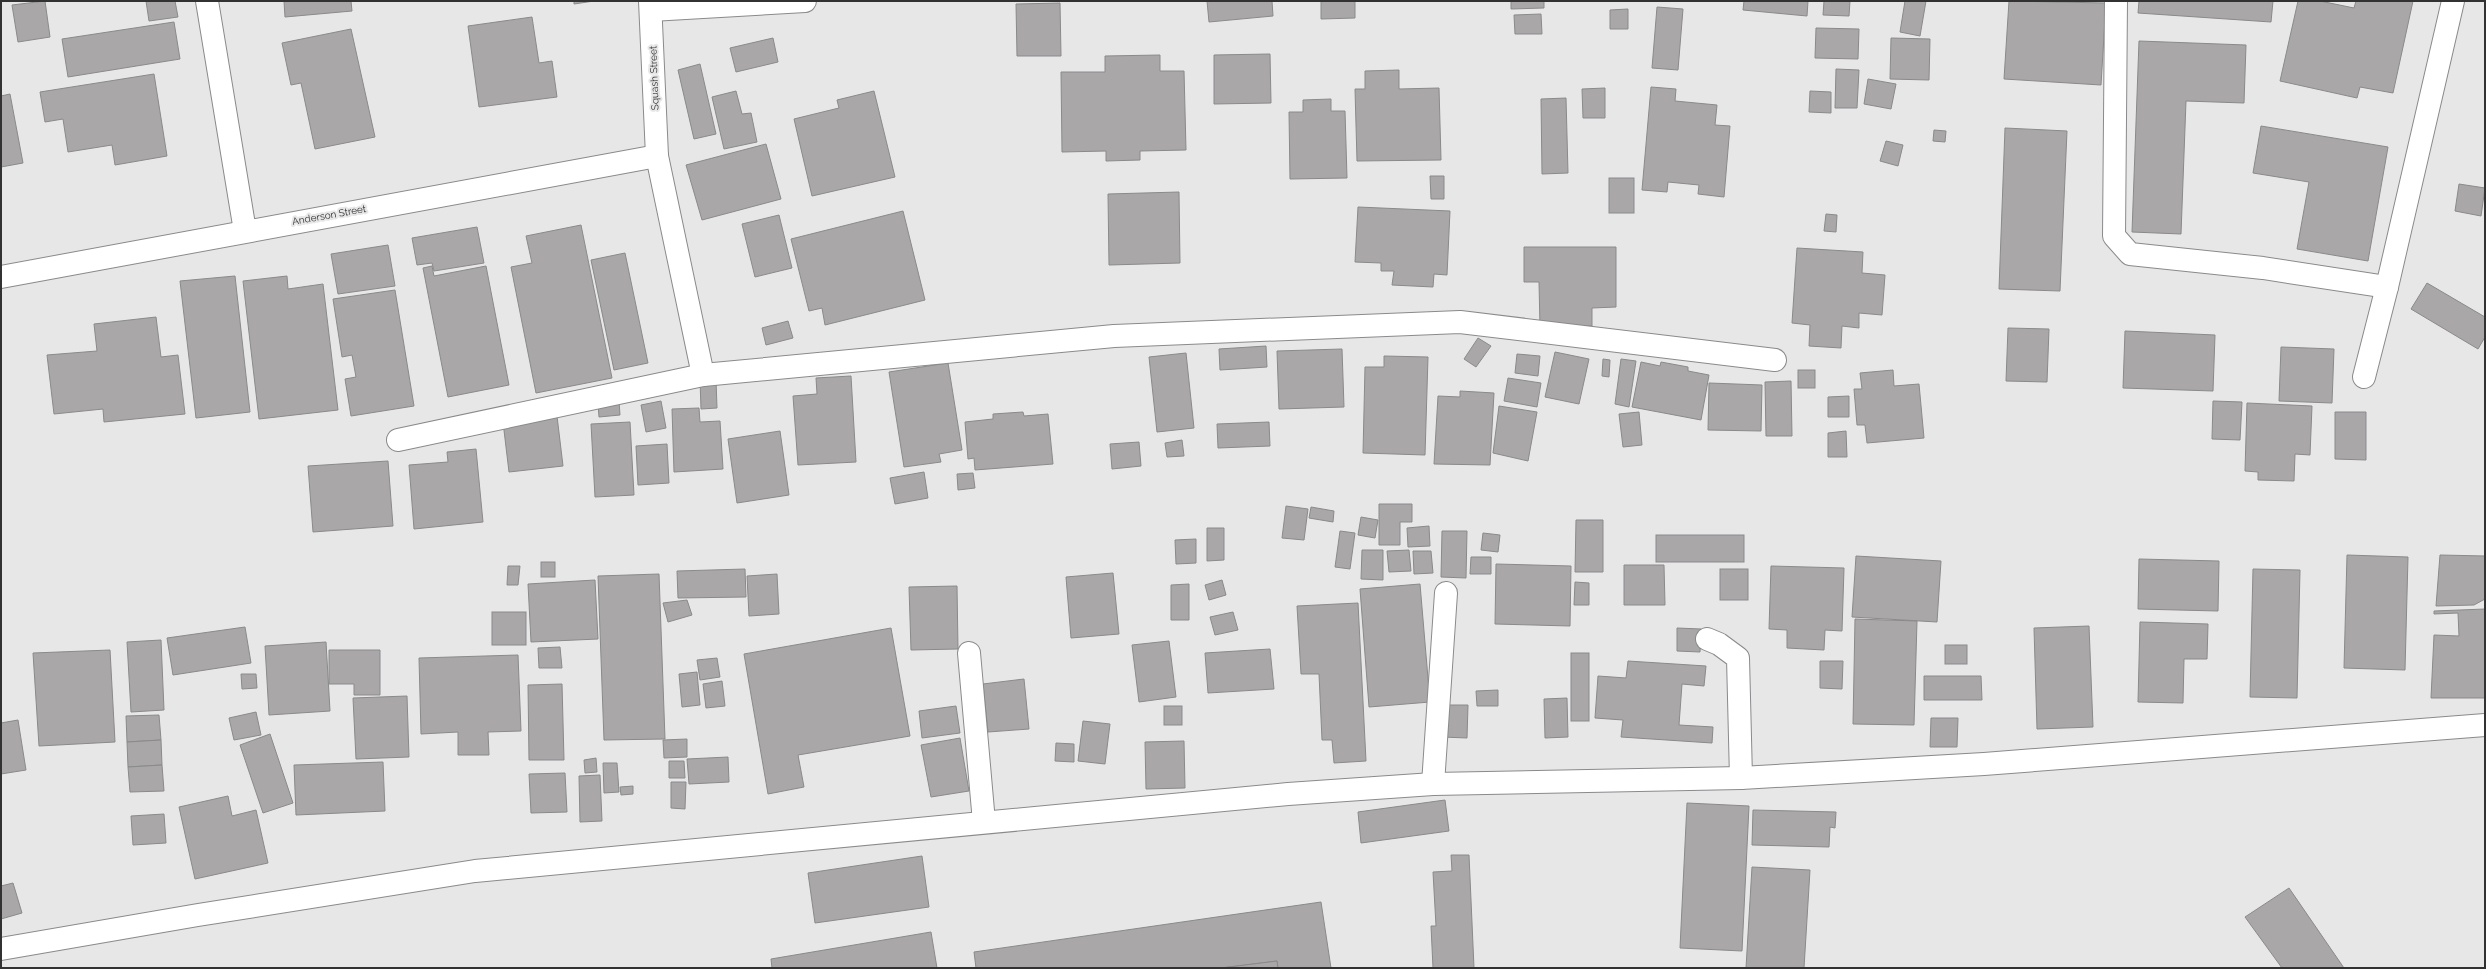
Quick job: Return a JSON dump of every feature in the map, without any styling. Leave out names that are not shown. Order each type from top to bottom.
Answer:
[{"type":"street","points":[[207,1],[245,231]]},
{"type":"street","points":[[651,6],[805,1]]},
{"type":"street","points":[[2116,1],[2114,236],[2130,254],[2263,268],[2387,287]]},
{"type":"street","points":[[2364,377],[2387,287],[2453,1]]},
{"type":"street","name":"Squash Street","points":[[651,6],[657,156],[703,375]]},
{"type":"street","name":"Anderson Street","points":[[1,277],[657,156]]},
{"type":"street","points":[[398,440],[703,375],[1114,336],[1460,322],[1775,360]]},
{"type":"street","points":[[1433,784],[1446,593]]},
{"type":"street","points":[[1708,639],[1719,644],[1738,658],[1741,778]]},
{"type":"street","points":[[969,653],[984,822]]},
{"type":"street","points":[[1,949],[198,915],[475,872],[1288,794],[1433,784],[1741,778],[1984,764],[2485,725]]},
{"type":"building","points":[[45,1],[50,37],[18,42],[12,5]]},
{"type":"building","points":[[146,1],[175,1],[178,17],[149,21]]},
{"type":"building","points":[[284,1],[351,1],[352,11],[285,17]]},
{"type":"building","points":[[574,1],[594,1],[574,4]]},
{"type":"building","points":[[1207,1],[1272,1],[1273,16],[1209,22]]},
{"type":"building","points":[[1321,1],[1355,1],[1355,18],[1321,19]]},
{"type":"building","points":[[1511,1],[1544,1],[1544,8],[1511,9]]},
{"type":"building","points":[[1744,1],[1808,1],[1807,16],[1743,10]]},
{"type":"building","points":[[1824,1],[1850,1],[1849,16],[1823,15]]},
{"type":"building","points":[[1905,1],[1926,1],[1920,36],[1900,32]]},
{"type":"building","points":[[2009,1],[2106,3],[2101,85],[2004,79]]},
{"type":"building","points":[[2139,1],[2273,1],[2271,22],[2138,13]]},
{"type":"building","points":[[2298,1],[2320,1],[2354,8],[2356,1],[2413,1],[2393,93],[2360,87],[2357,98],[2280,81]]},
{"type":"building","points":[[1060,3],[1061,56],[1017,56],[1016,4]]},
{"type":"building","points":[[1657,7],[1683,9],[1678,70],[1652,68]]},
{"type":"building","points":[[1628,9],[1628,29],[1610,29],[1610,10]]},
{"type":"building","points":[[1541,14],[1542,34],[1515,34],[1514,15]]},
{"type":"building","points":[[532,17],[539,63],[552,61],[557,97],[479,107],[468,26]]},
{"type":"building","points":[[174,22],[180,59],[68,77],[62,39]]},
{"type":"building","points":[[1816,28],[1859,29],[1858,59],[1815,58]]},
{"type":"building","points":[[351,29],[375,137],[315,149],[301,83],[291,85],[282,43]]},
{"type":"building","points":[[773,38],[778,62],[736,72],[730,48]]},
{"type":"building","points":[[1891,38],[1930,39],[1929,80],[1890,79]]},
{"type":"building","points":[[2139,41],[2246,45],[2244,103],[2186,101],[2181,234],[2132,232]]},
{"type":"building","points":[[1270,54],[1271,103],[1214,104],[1214,55]]},
{"type":"building","points":[[1160,55],[1160,71],[1184,71],[1186,150],[1140,151],[1140,160],[1106,161],[1106,151],[1062,152],[1061,72],[1105,72],[1105,56]]},
{"type":"building","points":[[700,64],[716,134],[694,139],[678,70]]},
{"type":"building","points":[[1836,69],[1859,70],[1857,108],[1835,108]]},
{"type":"building","points":[[1399,70],[1399,89],[1439,88],[1441,160],[1357,161],[1355,89],[1365,89],[1365,71]]},
{"type":"building","points":[[154,74],[167,156],[115,165],[112,145],[68,152],[63,119],[45,122],[40,92]]},
{"type":"building","points":[[1868,79],[1896,84],[1891,109],[1864,104]]},
{"type":"building","points":[[1651,87],[1676,89],[1675,101],[1717,105],[1715,125],[1730,126],[1724,197],[1698,194],[1699,185],[1668,182],[1667,192],[1642,190]]},
{"type":"building","points":[[1605,88],[1605,118],[1583,118],[1582,89]]},
{"type":"building","points":[[736,91],[742,114],[751,113],[757,142],[724,149],[712,97]]},
{"type":"building","points":[[874,91],[895,177],[812,196],[794,119],[839,108],[837,100]]},
{"type":"building","points":[[1810,91],[1831,92],[1831,113],[1809,112]]},
{"type":"building","points":[[10,94],[23,163],[1,167],[1,96]]},
{"type":"building","points":[[1566,98],[1568,173],[1542,174],[1541,99]]},
{"type":"building","points":[[1331,99],[1331,111],[1345,111],[1347,178],[1290,179],[1289,112],[1303,112],[1303,100]]},
{"type":"building","points":[[2261,126],[2388,147],[2368,261],[2297,249],[2309,182],[2253,173]]},
{"type":"building","points":[[2005,128],[2067,131],[2060,291],[1999,289]]},
{"type":"building","points":[[1934,130],[1946,131],[1945,142],[1933,141]]},
{"type":"building","points":[[1886,141],[1903,145],[1898,166],[1880,161]]},
{"type":"building","points":[[766,144],[781,199],[702,220],[686,165]]},
{"type":"building","points":[[1430,176],[1444,176],[1444,199],[1431,199]]},
{"type":"building","points":[[1609,178],[1634,178],[1634,213],[1609,213]]},
{"type":"building","points":[[2459,184],[2485,188],[2481,216],[2455,211]]},
{"type":"building","points":[[1179,192],[1180,263],[1109,265],[1108,194]]},
{"type":"building","points":[[1358,207],[1450,211],[1447,275],[1434,274],[1433,287],[1392,285],[1394,271],[1381,271],[1381,263],[1355,262]]},
{"type":"building","points":[[903,211],[925,300],[825,325],[822,308],[809,311],[791,239]]},
{"type":"building","points":[[1826,214],[1837,215],[1836,232],[1824,231]]},
{"type":"building","points":[[779,215],[792,268],[755,277],[742,224]]},
{"type":"building","points":[[581,225],[612,378],[536,393],[511,267],[532,263],[526,236]]},
{"type":"building","points":[[477,227],[484,263],[434,271],[432,263],[417,265],[412,238]]},
{"type":"building","points":[[388,245],[395,286],[338,294],[331,254]]},
{"type":"building","points":[[1524,247],[1616,247],[1616,307],[1592,308],[1592,326],[1540,327],[1539,282],[1524,282]]},
{"type":"building","points":[[1797,248],[1863,252],[1862,273],[1885,275],[1882,315],[1859,313],[1859,328],[1842,326],[1841,348],[1809,346],[1810,325],[1792,323]]},
{"type":"building","points":[[625,253],[648,363],[614,370],[591,260]]},
{"type":"building","points":[[432,266],[434,276],[486,266],[509,385],[448,397],[423,268]]},
{"type":"building","points":[[235,276],[250,412],[196,418],[180,281]]},
{"type":"building","points":[[287,276],[288,289],[323,284],[338,410],[259,419],[243,281]]},
{"type":"building","points":[[2427,283],[2485,317],[2485,337],[2478,349],[2411,309]]},
{"type":"building","points":[[395,290],[414,406],[351,416],[345,379],[356,377],[352,355],[342,357],[333,299]]},
{"type":"building","points":[[156,317],[161,357],[178,355],[185,414],[104,422],[103,409],[54,414],[47,355],[97,351],[94,324]]},
{"type":"building","points":[[788,321],[793,338],[766,345],[762,328]]},
{"type":"building","points":[[2008,328],[2049,329],[2047,382],[2006,381]]},
{"type":"building","points":[[2125,331],[2215,335],[2213,391],[2123,388]]},
{"type":"building","points":[[1478,338],[1491,346],[1476,367],[1464,359]]},
{"type":"building","points":[[1266,346],[1267,367],[1220,370],[1219,349]]},
{"type":"building","points":[[2281,347],[2334,349],[2332,403],[2279,401]]},
{"type":"building","points":[[1342,349],[1344,407],[1279,409],[1277,351]]},
{"type":"building","points":[[1555,352],[1589,359],[1579,404],[1545,397]]},
{"type":"building","points":[[1186,353],[1194,428],[1157,432],[1149,357]]},
{"type":"building","points":[[1517,354],[1540,356],[1538,376],[1515,373]]},
{"type":"building","points":[[1384,356],[1428,357],[1425,455],[1363,453],[1365,367],[1384,367]]},
{"type":"building","points":[[1603,359],[1610,360],[1609,377],[1602,376]]},
{"type":"building","points":[[1621,359],[1636,361],[1629,407],[1615,404]]},
{"type":"building","points":[[1641,362],[1660,366],[1661,362],[1688,367],[1688,371],[1709,375],[1701,420],[1632,407]]},
{"type":"building","points":[[948,363],[962,450],[939,454],[941,462],[904,467],[889,372]]},
{"type":"building","points":[[1798,370],[1815,370],[1815,388],[1798,388]]},
{"type":"building","points":[[1893,370],[1894,386],[1919,384],[1924,438],[1867,443],[1865,425],[1857,425],[1854,389],[1862,389],[1860,373]]},
{"type":"building","points":[[851,376],[856,462],[798,465],[793,396],[817,394],[816,378]]},
{"type":"building","points":[[1508,378],[1541,383],[1537,407],[1504,401]]},
{"type":"building","points":[[700,380],[716,380],[717,408],[701,409]]},
{"type":"building","points":[[1791,381],[1792,436],[1766,436],[1765,382]]},
{"type":"building","points":[[1709,383],[1762,385],[1761,431],[1708,430]]},
{"type":"building","points":[[1460,391],[1494,393],[1490,465],[1434,464],[1438,396],[1460,397]]},
{"type":"building","points":[[1849,396],[1849,417],[1828,417],[1828,397]]},
{"type":"building","points":[[619,401],[620,415],[599,417],[598,404]]},
{"type":"building","points":[[661,401],[666,428],[646,432],[641,405]]},
{"type":"building","points":[[2213,401],[2242,402],[2240,440],[2212,439]]},
{"type":"building","points":[[2247,403],[2312,406],[2310,455],[2295,454],[2294,481],[2258,480],[2258,472],[2245,471]]},
{"type":"building","points":[[1499,406],[1537,412],[1528,461],[1493,453]]},
{"type":"building","points":[[699,408],[700,422],[720,421],[723,469],[674,472],[672,409]]},
{"type":"building","points":[[1023,412],[1024,416],[1048,414],[1053,464],[975,470],[974,458],[968,459],[965,422],[993,419],[993,414]]},
{"type":"building","points":[[1639,412],[1642,445],[1623,447],[1619,414]]},
{"type":"building","points":[[2335,412],[2366,412],[2366,460],[2335,459]]},
{"type":"building","points":[[557,416],[563,466],[509,472],[503,422]]},
{"type":"building","points":[[630,422],[634,495],[595,497],[591,424]]},
{"type":"building","points":[[1269,422],[1270,446],[1218,448],[1217,424]]},
{"type":"building","points":[[780,431],[789,495],[737,503],[728,439]]},
{"type":"building","points":[[1846,431],[1847,457],[1828,457],[1828,433]]},
{"type":"building","points":[[1182,440],[1184,456],[1167,457],[1165,443]]},
{"type":"building","points":[[1139,442],[1141,466],[1112,469],[1110,444]]},
{"type":"building","points":[[667,444],[669,483],[638,485],[636,446]]},
{"type":"building","points":[[476,449],[483,522],[414,529],[409,465],[448,462],[447,452]]},
{"type":"building","points":[[388,461],[393,526],[313,532],[308,466]]},
{"type":"building","points":[[924,472],[928,498],[895,504],[890,478]]},
{"type":"building","points":[[973,473],[975,488],[958,490],[957,474]]},
{"type":"building","points":[[1379,504],[1412,504],[1412,522],[1400,522],[1400,545],[1379,545]]},
{"type":"building","points":[[1286,506],[1308,509],[1304,540],[1282,538]]},
{"type":"building","points":[[1311,507],[1334,511],[1333,522],[1309,518]]},
{"type":"building","points":[[1361,517],[1378,520],[1375,538],[1358,535]]},
{"type":"building","points":[[1576,520],[1603,520],[1603,572],[1575,572]]},
{"type":"building","points":[[1429,526],[1430,546],[1408,547],[1407,528]]},
{"type":"building","points":[[1207,528],[1224,528],[1224,560],[1207,561]]},
{"type":"building","points":[[1340,531],[1355,533],[1350,569],[1335,567]]},
{"type":"building","points":[[1442,531],[1467,531],[1466,578],[1441,577]]},
{"type":"building","points":[[1483,533],[1500,535],[1498,552],[1481,550]]},
{"type":"building","points":[[1656,535],[1744,535],[1744,562],[1656,562]]},
{"type":"building","points":[[1196,539],[1196,563],[1176,564],[1175,540]]},
{"type":"building","points":[[1362,550],[1383,550],[1383,580],[1361,579]]},
{"type":"building","points":[[1409,550],[1411,571],[1389,572],[1387,551]]},
{"type":"building","points":[[1413,551],[1431,551],[1433,573],[1414,574]]},
{"type":"building","points":[[2347,555],[2408,557],[2405,670],[2344,668]]},
{"type":"building","points":[[2440,555],[2485,556],[2485,599],[2474,605],[2436,606]]},
{"type":"building","points":[[1856,556],[1941,561],[1937,622],[1852,617]]},
{"type":"building","points":[[1471,557],[1491,557],[1491,574],[1470,574]]},
{"type":"building","points":[[2139,559],[2219,561],[2218,611],[2138,609]]},
{"type":"building","points":[[541,562],[555,562],[555,577],[541,577]]},
{"type":"building","points":[[1496,564],[1571,566],[1570,626],[1495,624]]},
{"type":"building","points":[[1624,565],[1664,565],[1665,605],[1624,605]]},
{"type":"building","points":[[508,566],[520,566],[518,585],[507,585]]},
{"type":"building","points":[[1771,566],[1844,568],[1842,631],[1825,630],[1824,650],[1787,648],[1787,630],[1769,629]]},
{"type":"building","points":[[745,569],[746,597],[678,598],[677,571]]},
{"type":"building","points":[[1720,569],[1748,569],[1748,600],[1720,600]]},
{"type":"building","points":[[2253,569],[2300,570],[2297,698],[2250,697]]},
{"type":"building","points":[[1113,573],[1119,634],[1071,638],[1066,577]]},
{"type":"building","points":[[659,574],[665,739],[604,740],[598,576]]},
{"type":"building","points":[[777,574],[779,614],[749,616],[747,576]]},
{"type":"building","points":[[595,580],[598,639],[531,642],[528,584]]},
{"type":"building","points":[[1222,580],[1226,595],[1209,600],[1205,585]]},
{"type":"building","points":[[1575,582],[1589,583],[1589,605],[1574,605]]},
{"type":"building","points":[[1189,584],[1189,620],[1171,620],[1171,585]]},
{"type":"building","points":[[1420,584],[1430,702],[1369,707],[1360,589]]},
{"type":"building","points":[[957,586],[958,649],[911,650],[909,587]]},
{"type":"building","points":[[687,600],[692,615],[668,622],[663,603]]},
{"type":"building","points":[[1358,603],[1366,761],[1334,763],[1332,740],[1322,740],[1319,674],[1301,674],[1297,606]]},
{"type":"building","points":[[2485,609],[2485,698],[2431,698],[2434,635],[2459,636],[2458,613],[2434,614],[2434,611]]},
{"type":"building","points":[[492,612],[526,612],[526,645],[492,645]]},
{"type":"building","points":[[1233,612],[1238,630],[1215,635],[1210,617]]},
{"type":"building","points":[[1855,619],[1917,621],[1914,725],[1853,724]]},
{"type":"building","points":[[2140,622],[2208,624],[2207,659],[2184,659],[2183,703],[2138,702]]},
{"type":"building","points":[[2089,626],[2093,727],[2037,729],[2034,628]]},
{"type":"building","points":[[245,627],[251,663],[173,675],[167,638]]},
{"type":"building","points":[[891,628],[910,736],[798,755],[804,787],[768,794],[744,654]]},
{"type":"building","points":[[1677,628],[1701,629],[1700,652],[1677,651]]},
{"type":"building","points":[[161,640],[164,710],[131,712],[127,642]]},
{"type":"building","points":[[1169,641],[1176,697],[1139,702],[1132,645]]},
{"type":"building","points":[[326,642],[330,711],[269,715],[265,646]]},
{"type":"building","points":[[1945,645],[1967,645],[1967,664],[1945,664]]},
{"type":"building","points":[[560,647],[562,668],[539,668],[538,648]]},
{"type":"building","points":[[1270,649],[1274,689],[1208,693],[1205,653]]},
{"type":"building","points":[[110,650],[115,742],[39,746],[33,653]]},
{"type":"building","points":[[329,650],[380,650],[380,695],[354,695],[354,684],[329,684]]},
{"type":"building","points":[[1571,653],[1589,653],[1589,721],[1571,721]]},
{"type":"building","points":[[518,655],[521,731],[488,732],[489,755],[458,755],[458,732],[421,734],[419,658]]},
{"type":"building","points":[[717,658],[720,677],[700,680],[697,660]]},
{"type":"building","points":[[1628,661],[1706,666],[1704,686],[1682,684],[1679,725],[1713,727],[1712,743],[1621,737],[1623,720],[1595,718],[1598,676],[1626,678]]},
{"type":"building","points":[[1820,661],[1843,661],[1842,689],[1820,688]]},
{"type":"building","points":[[697,672],[700,705],[682,707],[679,674]]},
{"type":"building","points":[[241,674],[256,674],[257,688],[242,689]]},
{"type":"building","points":[[1924,676],[1981,676],[1982,700],[1924,700]]},
{"type":"building","points":[[1024,679],[1029,729],[988,732],[983,684]]},
{"type":"building","points":[[722,681],[725,706],[706,708],[703,684]]},
{"type":"building","points":[[562,684],[564,760],[529,760],[528,685]]},
{"type":"building","points":[[1498,690],[1498,706],[1477,706],[1476,691]]},
{"type":"building","points":[[407,696],[409,757],[356,759],[353,698]]},
{"type":"building","points":[[1567,698],[1568,737],[1545,738],[1544,699]]},
{"type":"building","points":[[1443,705],[1468,705],[1467,738],[1442,737]]},
{"type":"building","points":[[956,706],[960,733],[922,738],[919,711]]},
{"type":"building","points":[[1164,706],[1182,706],[1182,725],[1164,725]]},
{"type":"building","points":[[256,712],[261,735],[234,740],[229,718]]},
{"type":"building","points":[[159,715],[161,740],[127,742],[126,716]]},
{"type":"building","points":[[1931,718],[1958,718],[1957,747],[1930,747]]},
{"type":"building","points":[[18,720],[26,770],[1,774],[1,723]]},
{"type":"building","points":[[1083,721],[1110,724],[1105,764],[1078,761]]},
{"type":"building","points":[[270,734],[293,803],[263,813],[240,745]]},
{"type":"building","points":[[960,738],[969,791],[931,797],[921,745]]},
{"type":"building","points":[[687,739],[687,757],[664,758],[663,740]]},
{"type":"building","points":[[161,740],[162,765],[128,767],[127,742]]},
{"type":"building","points":[[1184,741],[1185,788],[1146,789],[1145,742]]},
{"type":"building","points":[[1056,743],[1074,744],[1074,762],[1055,761]]},
{"type":"building","points":[[728,757],[729,782],[689,784],[687,759]]},
{"type":"building","points":[[596,758],[597,772],[585,773],[584,760]]},
{"type":"building","points":[[669,761],[684,761],[685,778],[669,778]]},
{"type":"building","points":[[383,762],[385,811],[296,815],[294,765]]},
{"type":"building","points":[[603,763],[617,763],[619,792],[604,793]]},
{"type":"building","points":[[162,765],[164,791],[130,792],[128,767]]},
{"type":"building","points":[[565,773],[567,812],[531,813],[529,774]]},
{"type":"building","points":[[600,775],[602,821],[580,822],[579,776]]},
{"type":"building","points":[[671,782],[686,782],[685,809],[671,808]]},
{"type":"building","points":[[633,786],[633,794],[621,795],[620,787]]},
{"type":"building","points":[[228,796],[232,816],[256,810],[268,863],[195,879],[179,807]]},
{"type":"building","points":[[1445,800],[1449,831],[1361,843],[1358,812]]},
{"type":"building","points":[[1687,803],[1749,806],[1742,951],[1680,948]]},
{"type":"building","points":[[1753,810],[1836,812],[1835,828],[1830,827],[1829,847],[1752,845]]},
{"type":"building","points":[[164,814],[166,843],[133,845],[131,816]]},
{"type":"building","points":[[1451,855],[1469,855],[1474,968],[1433,968],[1431,926],[1436,926],[1433,872],[1452,871]]},
{"type":"building","points":[[922,856],[929,907],[815,923],[808,873]]},
{"type":"building","points":[[1752,867],[1810,870],[1804,968],[1746,968]]},
{"type":"building","points":[[13,883],[22,913],[1,919],[1,886]]},
{"type":"building","points":[[2289,888],[2344,968],[2282,968],[2245,917]]},
{"type":"building","points":[[1321,902],[1331,968],[1278,968],[1277,961],[1221,968],[976,968],[974,952]]},
{"type":"building","points":[[931,932],[937,968],[772,968],[771,959]]},
{"type":"building","points":[[1277,961],[1278,968],[1221,968]]}]
